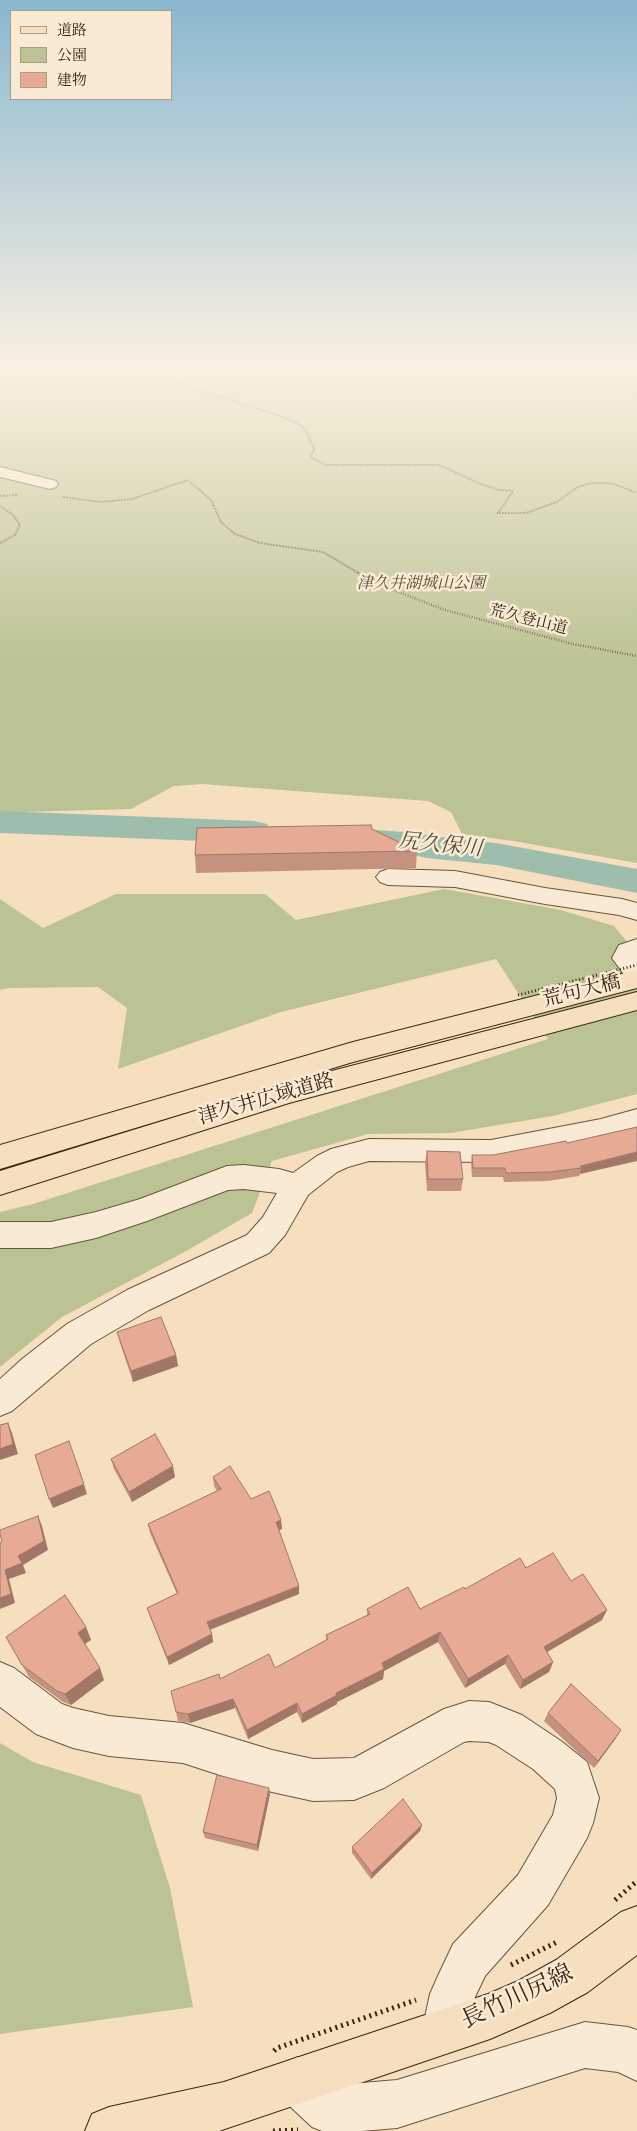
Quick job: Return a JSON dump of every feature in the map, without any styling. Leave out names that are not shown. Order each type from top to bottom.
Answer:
[{"type":"main road","name":"荒句大橋","points":[[527,1009],[637,979]]},
{"type":"main road","name":"荒句大橋","points":[[527,1009],[637,1001]]},
{"type":"main road","name":"津久井広域道路","points":[[0,1157],[353,1052],[527,1009]]},
{"type":"main road","name":"津久井広域道路","points":[[0,1183],[289,1093],[527,1009]]},
{"type":"main road","name":"長竹川尻線","points":[[284,2068],[430,2016],[534,1997],[590,1964],[622,1917]]},
{"type":"main road","points":[[109,2131],[224,2106],[284,2068]]},
{"type":"street","points":[[0,472],[45,487]]},
{"type":"street","points":[[0,486],[23,490],[45,487]]},
{"type":"street","points":[[388,877],[455,879],[545,896],[622,907],[637,912]]},
{"type":"street","points":[[637,948],[628,950],[625,958],[637,974]]},
{"type":"street","points":[[0,1400],[79,1334],[138,1300],[258,1244],[274,1226],[297,1186],[327,1164],[341,1157],[369,1150],[491,1151],[601,1130],[637,1120]]},
{"type":"street","points":[[0,1234],[51,1235],[96,1225],[147,1209],[227,1178],[252,1178],[278,1181],[297,1186]]},
{"type":"street","points":[[0,1682],[50,1720],[73,1728],[108,1736],[183,1742],[272,1771],[313,1780],[354,1779],[369,1773],[458,1723],[469,1721],[489,1722],[508,1729],[547,1755],[572,1777],[578,1798],[572,1823],[533,1890],[469,1960],[453,1994],[430,2016]]},
{"type":"street","points":[[284,2068],[329,2110],[397,2104],[585,2046],[628,2050],[637,2058]]},
{"type":"path","points":[[451,470],[478,483],[499,490],[513,491],[498,513],[526,513],[557,502],[578,487],[591,483],[611,483],[637,493]]},
{"type":"path","name":"荒久登山道","points":[[45,487],[72,498],[109,501],[132,498],[188,480],[211,500],[221,522],[235,534],[260,543],[322,552],[375,583],[444,610],[573,644],[637,656]]},
{"type":"path","points":[[0,506],[13,515],[20,525],[15,535],[0,543]]},
{"type":"path","points":[[527,1009],[637,965]]},
{"type":"path","points":[[622,1917],[637,1881]]},
{"type":"path","points":[[509,1966],[544,1950],[560,1940]]},
{"type":"path","points":[[284,2068],[277,2048],[430,2016]]},
{"type":"green space","name":"津久井湖城山公園","points":[[0,470],[637,470],[637,863],[462,834],[451,812],[428,801],[202,784],[174,786],[131,809],[22,812],[0,822]]},
{"type":"green space","points":[[444,889],[561,910],[614,926],[637,954],[637,1094],[553,1116],[451,1133],[368,1134],[272,1161],[252,1213],[188,1250],[62,1317],[0,1367],[0,1212],[33,1204],[548,1039],[496,959],[281,1012],[118,1069],[127,1008],[98,987],[9,988],[0,990],[0,899],[43,928],[116,894],[265,894],[296,920]]},
{"type":"green space","points":[[0,1743],[33,1762],[141,1795],[170,1888],[193,2007],[0,2034]]},
{"type":"building","points":[[371,825],[372,829],[417,851],[195,855],[197,828]]},
{"type":"building","points":[[637,1127],[637,1152],[581,1166],[581,1168],[550,1172],[506,1173],[505,1168],[473,1168],[472,1155],[493,1155],[566,1141],[567,1143]]},
{"type":"building","points":[[427,1151],[460,1152],[463,1179],[428,1179]]},
{"type":"building","points":[[161,1317],[176,1355],[131,1371],[117,1332]]},
{"type":"building","points":[[8,1423],[13,1444],[0,1449],[0,1425]]},
{"type":"building","points":[[155,1434],[173,1466],[129,1492],[111,1459]]},
{"type":"building","points":[[69,1441],[84,1484],[49,1499],[35,1455]]},
{"type":"building","points":[[230,1466],[251,1499],[269,1491],[281,1520],[276,1522],[299,1586],[207,1622],[212,1634],[167,1657],[147,1608],[178,1593],[148,1524],[221,1489],[213,1477]]},
{"type":"building","points":[[38,1516],[44,1541],[18,1556],[22,1563],[5,1570],[11,1594],[0,1598],[0,1543],[2,1542],[0,1530]]},
{"type":"building","points":[[553,1553],[571,1581],[583,1574],[607,1610],[544,1647],[553,1662],[523,1680],[508,1655],[468,1679],[440,1632],[382,1663],[384,1669],[336,1693],[337,1695],[302,1714],[297,1703],[247,1730],[233,1699],[188,1714],[176,1712],[171,1691],[219,1674],[220,1679],[269,1654],[275,1668],[328,1639],[326,1635],[370,1614],[367,1609],[408,1587],[420,1609],[464,1587],[465,1589],[520,1558],[526,1568]]},
{"type":"building","points":[[65,1595],[86,1627],[78,1633],[100,1668],[65,1694],[57,1691],[22,1665],[6,1637]]},
{"type":"building","points":[[571,1684],[621,1730],[598,1761],[548,1713]]},
{"type":"building","points":[[217,1775],[269,1788],[257,1845],[203,1832]]},
{"type":"building","points":[[403,1799],[422,1825],[372,1873],[352,1847]]},
{"type":"waterway","name":"尻久保川","points":[[0,822],[254,832]]},
{"type":"waterway","name":"尻久保川","points":[[345,839],[419,844],[427,847],[496,854],[637,881]]}]
